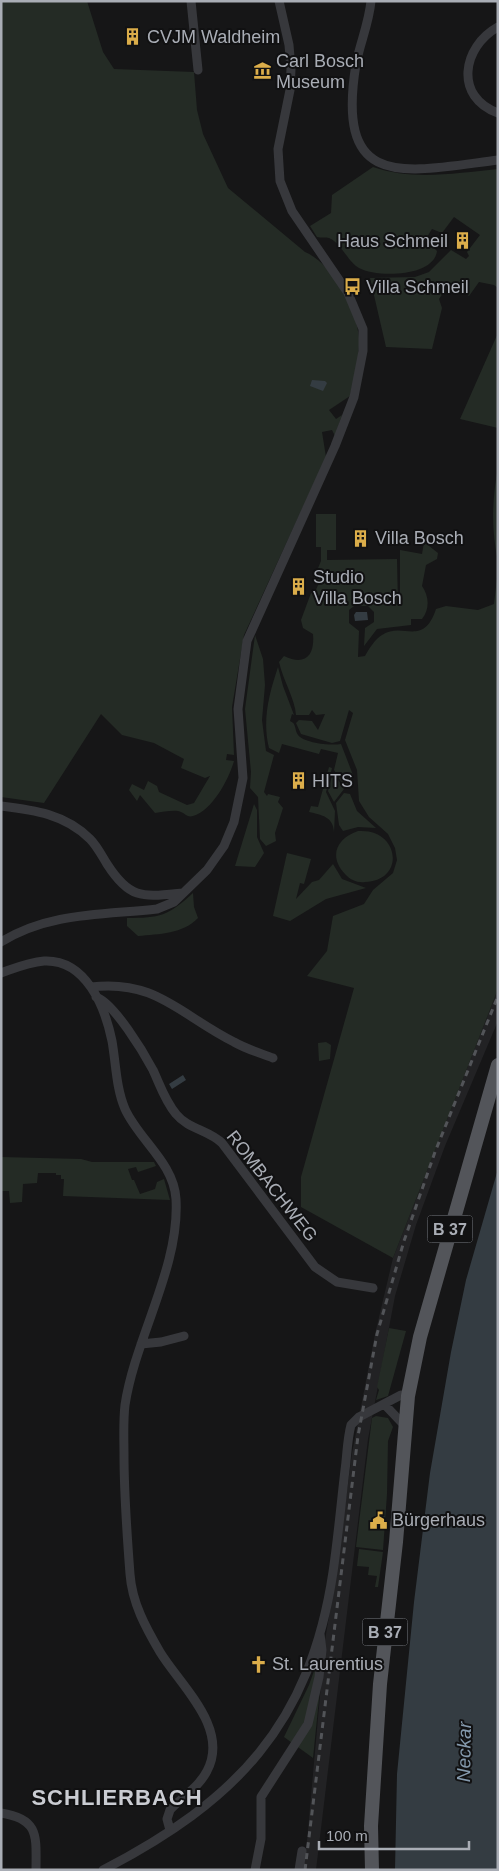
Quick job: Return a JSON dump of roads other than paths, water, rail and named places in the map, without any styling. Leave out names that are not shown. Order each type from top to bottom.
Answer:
[{"type":"main road","name":"B 37","points":[[372,1870],[372,1810],[380,1684],[396,1542],[408,1396],[422,1328],[498,1065]]},
{"type":"street","points":[[191,1],[198,70]]},
{"type":"street","points":[[1,942],[24,930],[52,920],[100,913],[163,908],[182,893],[214,862],[234,822],[243,778],[238,709],[247,641],[335,446],[354,397],[363,351],[363,329],[348,293],[292,211],[280,181],[278,149],[289,97],[291,69],[289,45],[279,1]]},
{"type":"street","points":[[371,1],[369,21],[356,65],[354,90],[354,129],[364,152],[381,164],[402,168],[498,160]]},
{"type":"street","points":[[498,27],[480,40],[469,57],[467,70],[469,82],[477,100],[498,113]]},
{"type":"street","points":[[1,806],[43,811],[76,828],[90,839],[120,883],[132,893],[155,896],[182,893]]},
{"type":"street","name":"ROMBACHWEG","points":[[1,973],[32,963],[57,962],[66,964],[81,974],[96,997],[107,1003],[146,1057],[167,1101],[177,1116],[186,1124],[214,1136],[222,1143],[315,1267],[337,1282],[372,1288]]},
{"type":"street","points":[[91,987],[124,986],[144,990],[234,1043],[273,1058]]},
{"type":"street","points":[[96,997],[109,1030],[119,1090],[125,1109],[168,1172],[176,1196],[174,1234],[141,1344],[125,1406],[125,1494],[130,1577],[136,1603],[161,1654],[203,1714],[212,1741],[211,1761],[207,1771],[170,1810],[166,1819],[170,1830]]},
{"type":"street","points":[[141,1344],[161,1342],[184,1336]]},
{"type":"street","points":[[103,1870],[141,1850],[223,1791],[248,1768],[268,1745],[298,1692],[320,1632],[333,1575],[351,1425],[359,1416],[385,1405],[401,1395],[408,1396]]},
{"type":"street","points":[[385,1405],[406,1426]]},
{"type":"street","points":[[255,1870],[261,1838],[261,1797],[298,1741],[313,1707],[322,1650],[320,1632]]},
{"type":"street","points":[[1,1813],[18,1816],[25,1820],[33,1829],[36,1870]]},
{"type":"street","points":[[299,1870],[302,1851]]},
{"type":"water","points":[[312,380],[325,381],[327,383],[323,391],[310,386]]},
{"type":"water","points":[[356,612],[367,612],[368,620],[355,621],[354,615]]},
{"type":"water","points":[[183,1075],[186,1080],[172,1089],[169,1084]]},
{"type":"water","name":"Neckar","points":[[498,1169],[498,1870],[395,1870],[397,1774],[414,1602],[430,1473],[451,1352],[466,1280]]},
{"type":"railway","points":[[305,1870],[358,1436],[377,1334],[404,1241],[435,1152],[498,996]]},
{"type":"place","name":"CVJM Waldheim","points":[[133,37]]},
{"type":"place","name":"Carl Bosch Museum","points":[[262,71]]},
{"type":"place","name":"Haus Schmeil","points":[[462,241]]},
{"type":"place","name":"Villa Schmeil","points":[[352,287]]},
{"type":"place","name":"Villa Bosch","points":[[361,538]]},
{"type":"place","name":"Studio Villa Bosch","points":[[299,587]]},
{"type":"place","name":"HITS","points":[[298,781]]},
{"type":"place","name":"Bürgerhaus","points":[[378,1520]]},
{"type":"place","name":"St. Laurentius","points":[[258,1664]]},
{"type":"district","name":"SCHLIERBACH","points":[[117,1797]]}]
